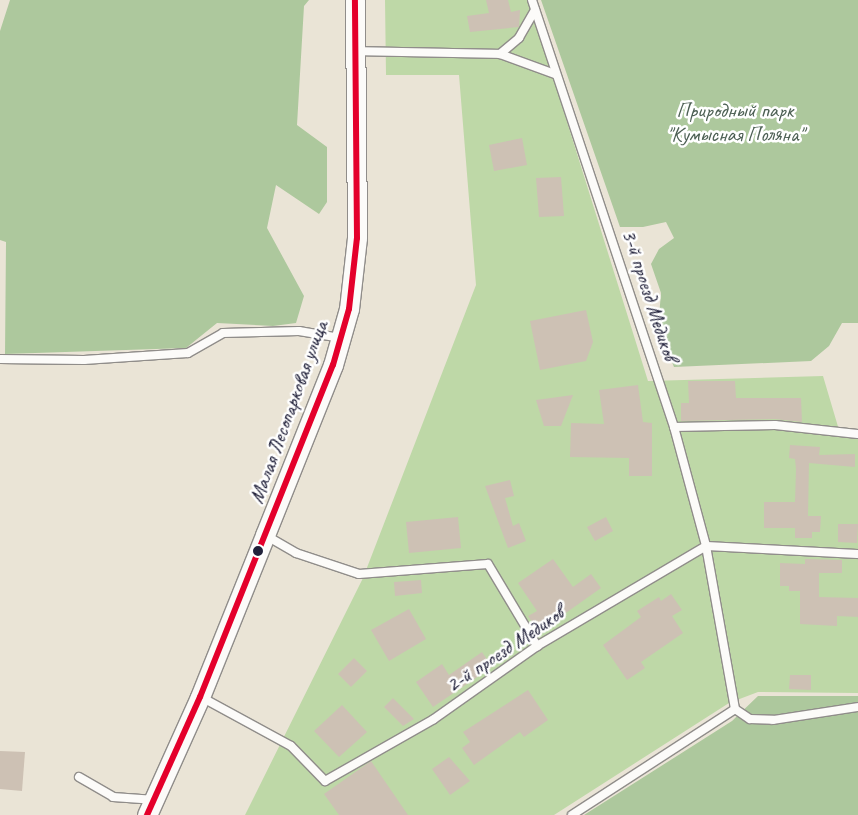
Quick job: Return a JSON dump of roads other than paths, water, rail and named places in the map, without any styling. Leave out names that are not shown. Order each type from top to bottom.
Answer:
[{"type":"street","name":"Малая Лесопарковая улица","points":[[149,808],[200,696],[265,535],[349,310],[357,238],[355,0]]},
{"type":"lane","name":"3-й проезд Медиков","points":[[532,0],[555,74],[614,238],[674,427],[706,546],[736,709]]},
{"type":"lane","points":[[500,54],[519,38],[535,10]]},
{"type":"lane","points":[[356,51],[500,54],[555,74]]},
{"type":"lane","points":[[0,359],[84,360],[188,353],[223,333],[299,331],[340,338]]},
{"type":"lane","points":[[674,427],[775,425],[858,434]]},
{"type":"lane","points":[[265,535],[296,553],[359,574],[488,564],[537,646]]},
{"type":"lane","points":[[706,546],[858,554]]},
{"type":"lane","name":"2-й проезд Медиков","points":[[200,696],[291,746],[325,781],[434,718],[537,646],[706,546]]},
{"type":"lane","points":[[572,815],[736,709],[750,719],[773,720],[858,707]]},
{"type":"lane","points":[[79,777],[113,797],[149,808]]},
{"type":"park label","name":"Природный парк \"Кумысная Поляна\"","points":[[735,122]]}]
